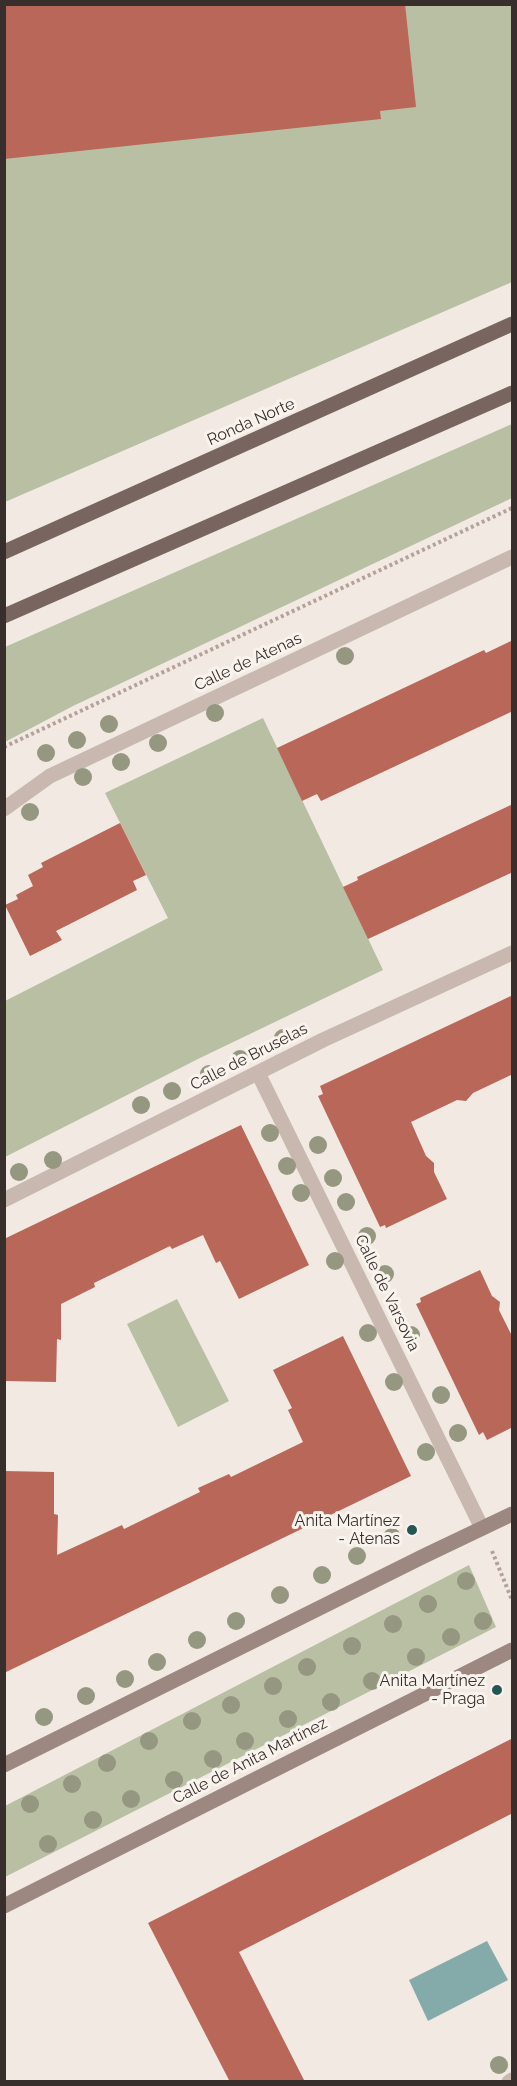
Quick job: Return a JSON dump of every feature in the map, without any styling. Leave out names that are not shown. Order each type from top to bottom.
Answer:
[{"type":"main road","name":"Ronda Norte","points":[[4,552],[513,324]]},
{"type":"main road","points":[[4,616],[513,393]]},
{"type":"main road","points":[[4,1765],[513,1514]]},
{"type":"main road","name":"Calle de Anita Martínez","points":[[4,1906],[513,1650]]},
{"type":"street","name":"Calle de Atenas","points":[[4,809],[50,776],[513,557]]},
{"type":"street","name":"Calle de Bruselas","points":[[4,1200],[323,1040],[513,953]]},
{"type":"street","name":"Calle de Varsovia","points":[[258,1073],[482,1528]]},
{"type":"path","points":[[4,747],[513,508]]},
{"type":"path","points":[[482,1528],[513,1600]]},
{"type":"green space","points":[[5,5],[512,5],[512,282],[5,502]]},
{"type":"green space","points":[[512,424],[512,498],[73,706],[5,742],[5,647]]},
{"type":"green space","points":[[263,718],[383,970],[200,1058],[5,1157],[5,1001],[168,918],[105,793]]},
{"type":"green space","points":[[177,1299],[229,1401],[178,1427],[127,1324]]},
{"type":"green space","points":[[469,1565],[496,1627],[5,1877],[5,1806]]},
{"type":"water","points":[[487,1941],[508,1980],[428,2021],[409,1980]]},
{"type":"building","points":[[4,4],[405,4],[416,107],[380,111],[381,119],[4,159]]},
{"type":"building","points":[[513,640],[513,711],[321,801],[317,794],[302,801],[277,748],[484,650],[486,653]]},
{"type":"building","points":[[513,804],[513,872],[368,939],[343,887],[358,880],[357,877]]},
{"type":"building","points":[[120,823],[146,875],[133,881],[137,890],[56,931],[62,940],[30,956],[5,905],[18,899],[16,895],[33,886],[28,875],[43,867],[41,863]]},
{"type":"building","points":[[513,995],[513,1074],[473,1093],[466,1101],[457,1100],[411,1122],[426,1156],[434,1163],[434,1172],[447,1199],[386,1228],[385,1225],[380,1227],[318,1096],[323,1094],[320,1086]]},
{"type":"building","points":[[241,1125],[309,1265],[239,1299],[220,1261],[216,1263],[203,1235],[172,1249],[170,1246],[94,1283],[95,1287],[61,1304],[61,1340],[57,1339],[56,1382],[4,1381],[4,1239]]},
{"type":"building","points":[[480,1270],[492,1296],[500,1302],[499,1310],[513,1338],[513,1427],[487,1440],[483,1432],[479,1435],[416,1304],[421,1302],[420,1298]]},
{"type":"building","points":[[343,1336],[411,1476],[4,1673],[4,1471],[54,1472],[54,1514],[58,1515],[57,1555],[122,1525],[124,1529],[200,1492],[198,1488],[229,1474],[231,1477],[303,1442],[288,1410],[292,1408],[273,1370]]},
{"type":"building","points":[[513,1738],[513,1813],[239,1952],[305,2082],[230,2082],[148,1923]]},
{"type":"place","name":"Anita Martínez - Atenas","points":[[412,1530]]},
{"type":"place","name":"Anita Martínez - Praga","points":[[497,1690]]}]
